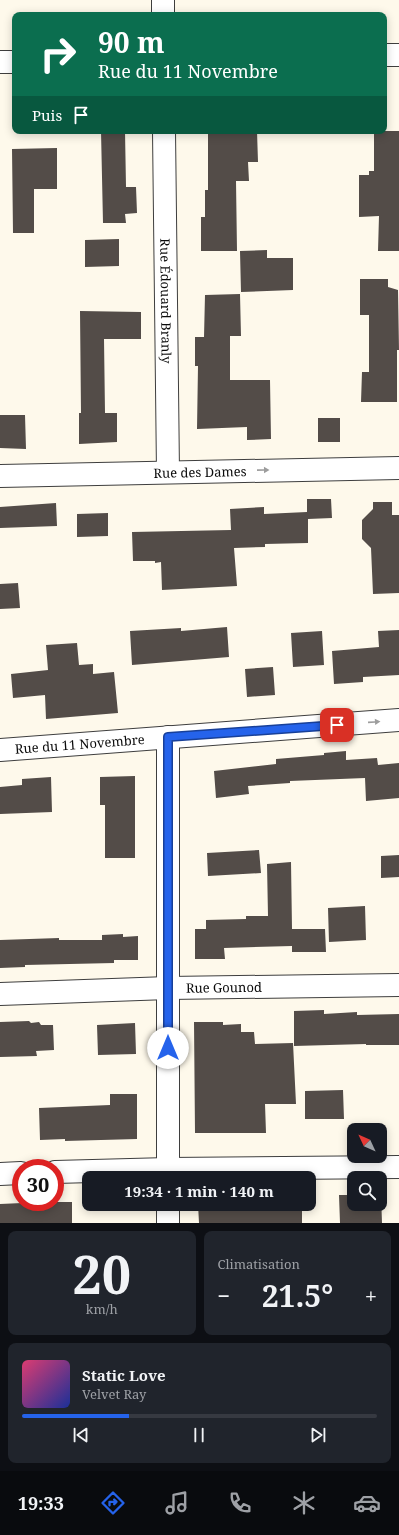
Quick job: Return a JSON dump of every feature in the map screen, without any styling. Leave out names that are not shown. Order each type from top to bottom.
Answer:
[{"type":"street","points":[[163,0],[163,12]]},
{"type":"street","points":[[387,55],[399,55]]},
{"type":"street","points":[[0,62],[12,62]]},
{"type":"street","name":"Rue Édouard Branly","points":[[164,134],[168,472]]},
{"type":"street","name":"Rue des Dames","points":[[0,476],[399,468]]},
{"type":"street","name":"Rue du 11 Novembre","points":[[0,750],[399,720]]},
{"type":"street","points":[[168,737],[168,1171]]},
{"type":"street","name":"Rue Gounod","points":[[0,994],[168,988],[399,985]]},
{"type":"street","points":[[245,1171],[399,1167]]},
{"type":"street","points":[[64,1172],[82,1172]]},
{"type":"street","points":[[0,1174],[12,1173]]},
{"type":"street","points":[[168,1211],[168,1223]]},
{"type":"building","points":[[387,131],[399,131],[399,251],[378,251],[379,216],[359,217],[359,175],[369,175],[369,171],[374,171],[374,134],[387,134]]},
{"type":"building","points":[[101,134],[125,134],[126,187],[136,187],[137,213],[125,214],[126,223],[103,223]]},
{"type":"building","points":[[208,134],[257,134],[258,162],[248,162],[249,181],[236,181],[237,251],[201,251],[201,217],[205,217],[205,190],[208,190]]},
{"type":"building","points":[[57,148],[57,189],[34,189],[34,233],[13,233],[12,149]]},
{"type":"building","points":[[119,239],[119,266],[85,267],[85,240]]},
{"type":"building","points":[[267,250],[267,258],[293,258],[293,290],[241,292],[240,251]]},
{"type":"building","points":[[360,279],[388,279],[388,287],[398,290],[399,350],[397,350],[397,402],[361,402],[362,372],[369,372],[369,315],[360,315]]},
{"type":"building","points":[[240,294],[241,336],[230,336],[230,380],[270,380],[271,439],[247,440],[247,427],[197,429],[198,366],[195,366],[195,337],[204,337],[205,295]]},
{"type":"building","points":[[80,311],[141,312],[141,339],[104,339],[105,413],[117,413],[117,442],[79,444],[79,413],[81,413]]},
{"type":"building","points":[[0,415],[25,415],[26,449],[0,448]]},
{"type":"building","points":[[318,418],[340,418],[340,442],[318,442]]},
{"type":"building","points":[[307,499],[331,499],[332,518],[308,519],[308,543],[265,544],[265,547],[234,548],[237,586],[162,590],[161,562],[155,563],[155,561],[133,561],[132,532],[231,530],[230,509],[264,507],[264,514],[307,512]]},
{"type":"building","points":[[373,502],[392,502],[392,515],[399,515],[399,593],[373,594],[371,548],[362,539],[362,520],[373,509]]},
{"type":"building","points":[[56,503],[57,526],[0,528],[0,507]]},
{"type":"building","points":[[108,513],[108,536],[77,537],[77,514]]},
{"type":"building","points":[[18,583],[20,608],[0,609],[0,584]]},
{"type":"building","points":[[227,627],[229,657],[132,665],[130,631],[181,628],[181,631]]},
{"type":"building","points":[[399,630],[399,675],[363,677],[363,682],[334,684],[332,651],[379,647],[378,631]]},
{"type":"building","points":[[322,631],[324,665],[293,667],[291,633]]},
{"type":"building","points":[[77,643],[79,665],[93,664],[93,674],[114,672],[118,713],[46,719],[45,695],[13,698],[11,674],[48,670],[46,645]]},
{"type":"building","points":[[273,667],[275,695],[247,697],[245,669]]},
{"type":"building","points":[[346,751],[346,760],[377,758],[378,765],[399,763],[399,798],[366,801],[365,778],[290,781],[290,783],[248,786],[249,794],[216,798],[214,771],[276,764],[276,759],[324,755],[324,753]]},
{"type":"building","points":[[135,776],[135,858],[105,858],[105,805],[100,805],[100,777]]},
{"type":"building","points":[[51,777],[52,812],[0,814],[0,787],[22,785],[22,779]]},
{"type":"building","points":[[259,850],[261,873],[208,876],[207,853]]},
{"type":"building","points":[[399,855],[399,877],[381,878],[381,856]]},
{"type":"building","points":[[291,862],[292,929],[325,929],[326,952],[292,952],[292,946],[224,948],[225,959],[195,959],[195,929],[206,929],[206,920],[246,919],[246,916],[268,916],[267,864]]},
{"type":"building","points":[[365,906],[366,940],[329,942],[328,908]]},
{"type":"building","points":[[123,934],[123,937],[138,936],[138,960],[114,960],[114,963],[25,965],[25,967],[0,968],[0,940],[59,938],[59,940],[102,940],[102,935]]},
{"type":"building","points":[[324,1010],[324,1014],[357,1012],[357,1015],[399,1014],[399,1045],[366,1044],[294,1046],[294,1011]]},
{"type":"building","points":[[29,1021],[31,1023],[39,1022],[41,1025],[53,1025],[54,1050],[36,1051],[37,1056],[0,1057],[0,1022]]},
{"type":"building","points":[[194,1022],[223,1022],[223,1025],[241,1024],[241,1032],[254,1032],[255,1044],[293,1043],[296,1104],[265,1104],[266,1133],[195,1133]]},
{"type":"building","points":[[135,1023],[136,1054],[98,1055],[97,1025]]},
{"type":"building","points":[[343,1090],[344,1119],[305,1119],[305,1091]]},
{"type":"building","points":[[110,1094],[137,1094],[137,1139],[65,1141],[65,1139],[40,1140],[39,1108],[110,1105]]},
{"type":"building","points":[[339,1195],[347,1195],[347,1211],[382,1211],[382,1223],[340,1223]]},
{"type":"building","points":[[64,1202],[72,1202],[72,1223],[0,1223],[0,1204],[12,1203],[12,1211],[64,1211]]},
{"type":"building","points":[[198,1211],[302,1211],[302,1223],[199,1223]]},
{"type":"route","points":[[168,1048],[168,737],[337,725]]}]
